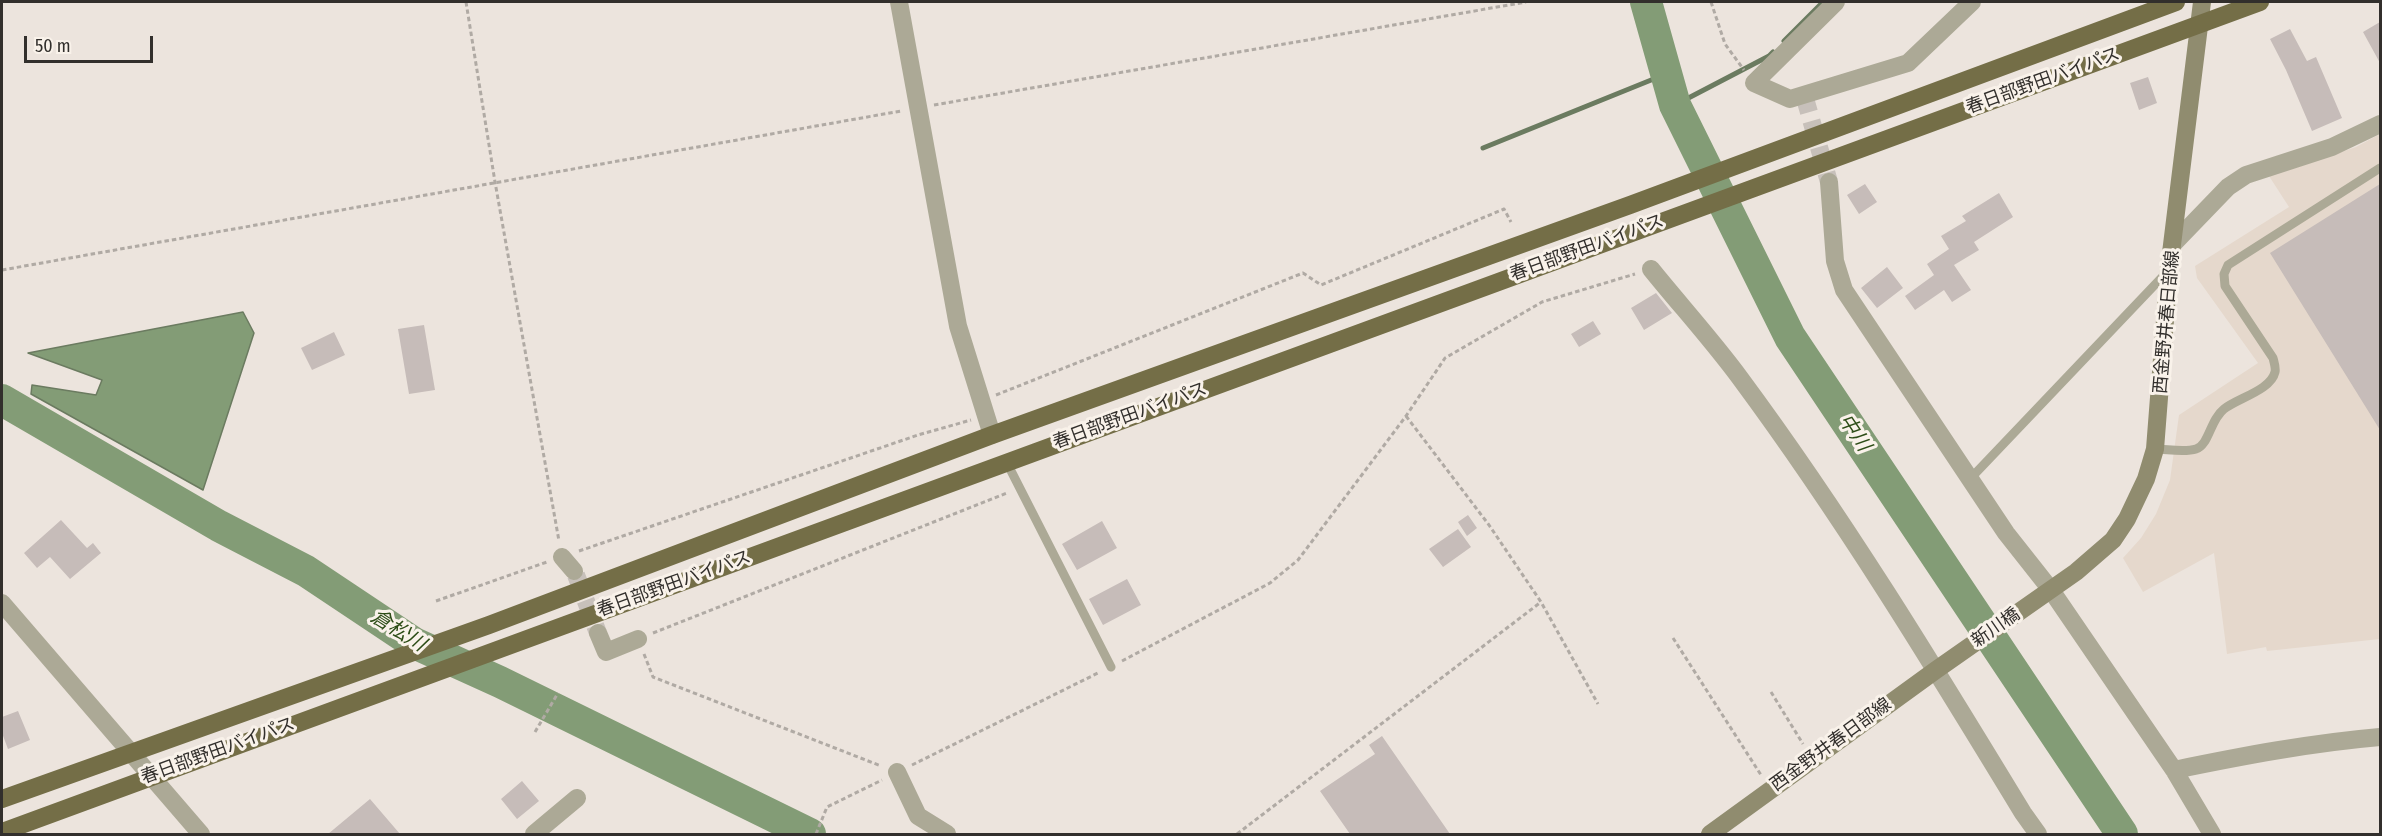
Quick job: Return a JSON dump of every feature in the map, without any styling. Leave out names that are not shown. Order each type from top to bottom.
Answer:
[{"type":"highway","name":"春日部野田バイパス","points":[[2,799],[128,752],[489,625],[992,435],[1630,204],[2176,2]]},
{"type":"highway","name":"春日部野田バイパス","points":[[2,832],[1006,461],[2260,2]]},
{"type":"main road","name":"西金野井春日部線","points":[[2045,594],[2076,572],[2113,540],[2137,501],[2155,448],[2169,269],[2202,2]]},
{"type":"main road","name":"新川橋","points":[[1952,658],[2045,594]]},
{"type":"main road","name":"西金野井春日部線","points":[[1710,834],[1952,658]]},
{"type":"street","points":[[899,2],[958,326],[992,435]]},
{"type":"street","points":[[1836,2],[1754,83],[1790,99],[1908,63],[1972,2]]},
{"type":"street","points":[[2173,244],[2228,187],[2246,175],[2332,147],[2380,124]]},
{"type":"street","points":[[1829,182],[1835,261],[1845,290],[2045,594],[2174,770],[2212,834]]},
{"type":"street","points":[[1651,269],[1739,376],[1802,466],[1936,670],[2038,834]]},
{"type":"street","points":[[2,603],[201,834]]},
{"type":"street","points":[[598,633],[606,652],[638,639]]},
{"type":"street","points":[[2174,770],[2266,751],[2380,737]]},
{"type":"street","points":[[897,772],[918,816],[947,834]]},
{"type":"street","points":[[534,834],[577,798]]},
{"type":"lane","points":[[2155,448],[2184,451],[2198,449],[2206,441],[2215,417],[2224,408],[2269,383],[2276,371],[2273,358],[2225,286],[2224,274],[2228,265],[2380,168]]},
{"type":"lane","points":[[1970,479],[2169,269]]},
{"type":"lane","points":[[1006,461],[1111,667]]},
{"type":"path","points":[[466,2],[495,182],[568,564]]},
{"type":"path","points":[[2,270],[1526,2]]},
{"type":"path","points":[[1711,2],[1725,44],[1754,83]]},
{"type":"path","points":[[436,602],[568,564],[918,435],[1303,273],[1321,285],[1504,209],[1511,222]]},
{"type":"path","points":[[816,834],[827,807],[1111,667],[1270,583],[1298,560],[1406,416],[1445,358],[1542,303],[1651,269]]},
{"type":"path","points":[[1406,416],[1489,525],[1541,602],[1598,704]]},
{"type":"path","points":[[897,772],[653,677],[638,639],[1020,488]]},
{"type":"path","points":[[1237,834],[1541,602]]},
{"type":"path","points":[[1673,638],[1770,789]]},
{"type":"path","points":[[1771,692],[1812,759]]},
{"type":"path","points":[[535,732],[558,693]]},
{"type":"shaded area","points":[[2380,134],[2380,639],[2267,651],[2266,647],[2227,654],[2214,553],[2143,592],[2123,558],[2141,538],[2156,514],[2170,480],[2179,415],[2258,363],[2197,278],[2195,266],[2289,207],[2269,176],[2356,147]]},
{"type":"shaded area","points":[[243,312],[254,333],[203,490],[31,394],[32,385],[96,395],[102,380],[28,353]]},
{"type":"building","points":[[2380,22],[2380,63],[2363,32]]},
{"type":"building","points":[[2290,29],[2307,61],[2316,57],[2342,118],[2312,131],[2270,39]]},
{"type":"building","points":[[2148,77],[2157,103],[2139,110],[2130,83]]},
{"type":"building","points":[[1865,184],[1877,202],[1859,214],[1847,195]]},
{"type":"building","points":[[2380,184],[2380,430],[2270,253]]},
{"type":"building","points":[[1999,193],[2013,217],[1974,242],[1979,250],[1954,265],[1971,290],[1952,302],[1944,290],[1915,310],[1905,296],[1934,275],[1927,264],[1949,249],[1941,236],[1966,221],[1962,216]]},
{"type":"building","points":[[1887,267],[1903,288],[1877,308],[1861,288]]},
{"type":"building","points":[[1656,293],[1672,313],[1644,330],[1631,308]]},
{"type":"building","points":[[1593,321],[1601,334],[1579,347],[1571,334]]},
{"type":"building","points":[[424,325],[435,390],[409,394],[398,329]]},
{"type":"building","points":[[334,332],[345,355],[312,370],[301,348]]},
{"type":"building","points":[[1468,515],[1477,528],[1467,536],[1458,522]]},
{"type":"building","points":[[61,520],[87,548],[93,543],[101,553],[70,579],[50,557],[37,568],[24,553]]},
{"type":"building","points":[[1102,521],[1117,548],[1077,570],[1062,544]]},
{"type":"building","points":[[1458,529],[1471,547],[1443,567],[1429,549]]},
{"type":"building","points":[[1127,579],[1141,605],[1103,625],[1089,599]]},
{"type":"building","points":[[18,711],[30,740],[8,749],[2,733],[2,717]]},
{"type":"building","points":[[1382,736],[1450,834],[1350,834],[1320,791],[1375,754],[1369,745]]},
{"type":"building","points":[[522,781],[539,801],[517,819],[501,799]]},
{"type":"building","points":[[370,799],[400,834],[328,834]]},
{"type":"waterway","name":"中川","points":[[1646,2],[1675,105],[1790,337],[2122,834]]},
{"type":"waterway","points":[[1784,41],[1823,2]]},
{"type":"waterway","points":[[1675,105],[1773,52]]},
{"type":"waterway","points":[[1483,148],[1666,74]]},
{"type":"waterway","name":"倉松川","points":[[2,400],[219,526],[306,571],[414,643],[500,682],[810,834]]},
{"type":"tunnel","points":[[1804,95],[1829,182]]},
{"type":"tunnel","points":[[576,575],[598,633]]}]
